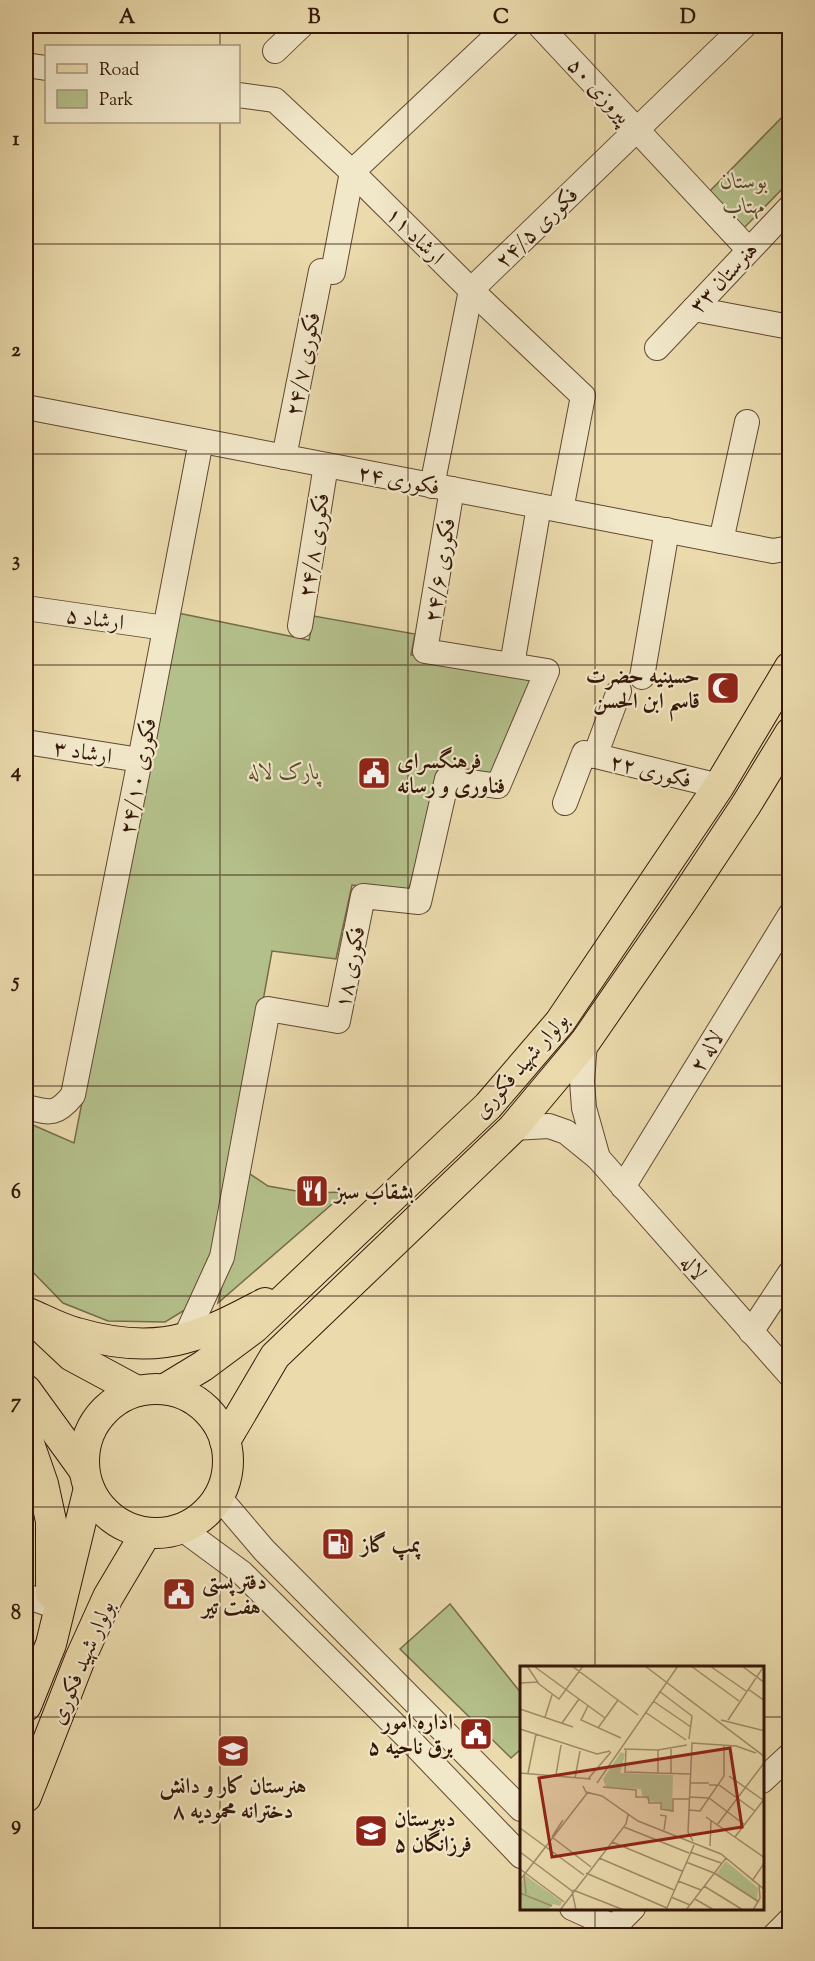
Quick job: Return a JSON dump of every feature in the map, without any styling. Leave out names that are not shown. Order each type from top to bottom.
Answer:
[{"type":"main road","name":"بولوار شهید فکوری","points":[[151,1390],[203,1366],[254,1328],[488,1106],[560,1022],[719,786],[789,667]]},
{"type":"main road","name":"بولوار شهید فکوری","points":[[225,1441],[274,1356],[513,1128],[585,1042],[746,805],[789,733]]},
{"type":"main road","points":[[26,1312],[75,1333],[113,1341],[150,1344],[185,1338],[237,1318],[300,1285]]},
{"type":"main road","points":[[26,1312],[72,1356],[151,1390],[185,1394],[203,1406],[217,1422],[225,1441],[228,1460],[225,1479],[218,1496],[203,1515],[181,1528],[164,1533],[146,1533],[128,1528],[111,1518],[98,1504],[86,1479],[26,1390]]},
{"type":"main road","points":[[254,1328],[249,1339],[253,1350],[263,1357],[274,1356]]},
{"type":"main road","points":[[86,1479],[84,1451],[90,1431],[101,1413],[117,1399],[151,1390]]},
{"type":"main road","points":[[26,1435],[43,1484],[51,1521],[38,1601],[51,1644]]},
{"type":"main road","name":"بولوار شهید فکوری","points":[[26,1706],[51,1644],[86,1479]]},
{"type":"main road","name":"بولوار شهید فکوری","points":[[26,1797],[80,1659],[108,1597],[146,1533]]},
{"type":"street","points":[[275,51],[301,26]]},
{"type":"street","points":[[352,172],[507,26]]},
{"type":"street","name":"پیروزی ۵۰","points":[[540,26],[749,250]]},
{"type":"street","name":"فکوری ۲۴/۵","points":[[471,290],[744,26]]},
{"type":"street","points":[[26,65],[45,68]]},
{"type":"street","name":"ارشاد ۱۱","points":[[240,95],[274,100],[352,172],[471,290],[583,396],[550,508]]},
{"type":"street","name":"فکوری ۲۴/۷","points":[[284,457],[352,172]]},
{"type":"street","name":"هنرستان ۳۳","points":[[657,348],[789,207]]},
{"type":"street","points":[[442,487],[471,290]]},
{"type":"street","points":[[694,309],[789,327]]},
{"type":"street","name":"فکوری ۲۴","points":[[26,407],[667,530],[784,555]]},
{"type":"street","points":[[721,541],[747,422]]},
{"type":"street","name":"فکوری ۲۴/۱۰","points":[[26,1107],[48,1112],[63,1108],[73,1095],[201,441]]},
{"type":"street","name":"فکوری ۲۴/۸","points":[[300,626],[326,465]]},
{"type":"street","name":"فکوری ۲۴/۶","points":[[442,487],[425,651],[512,665]]},
{"type":"street","points":[[512,665],[550,508]]},
{"type":"street","points":[[642,677],[667,530]]},
{"type":"street","name":"ارشاد ۵","points":[[26,608],[165,628]]},
{"type":"street","name":"فکوری ١٨","points":[[185,1338],[197,1317],[222,1257],[268,1009],[338,1021],[363,896],[419,902],[447,779],[498,786],[547,671],[512,665]]},
{"type":"street","points":[[565,803],[619,691]]},
{"type":"street","name":"ارشاد ۳","points":[[26,742],[140,760]]},
{"type":"street","name":"فکوری ۲۲","points":[[590,755],[719,786]]},
{"type":"street","name":"لاله ۲","points":[[623,1187],[789,915]]},
{"type":"street","name":"لاله","points":[[585,1042],[582,1090],[584,1108],[598,1158]]},
{"type":"street","name":"لاله","points":[[513,1128],[549,1126],[566,1132],[598,1158],[789,1375]]},
{"type":"street","points":[[751,1332],[789,1273]]},
{"type":"street","points":[[218,1496],[264,1550],[520,1808]]},
{"type":"street","points":[[181,1528],[242,1573],[409,1739],[520,1855]]},
{"type":"street","points":[[409,1739],[432,1718]]},
{"type":"street","points":[[764,1779],[789,1755]]},
{"type":"street","points":[[577,1910],[614,1924],[631,1910]]},
{"type":"street","points":[[774,1935],[789,1920]]},
{"type":"green space","name":"بوستان مهتاب","points":[[789,110],[789,182],[743,229],[708,193]]},
{"type":"green space","name":"پارک لاله","points":[[178,613],[309,640],[314,616],[415,634],[411,655],[536,676],[497,776],[444,768],[408,892],[352,885],[336,959],[272,951],[217,1256],[198,1302],[165,1322],[108,1321],[63,1303],[26,1265],[26,1122],[74,1143]]},
{"type":"green space","points":[[247,1172],[268,1186],[308,1193],[346,1192],[218,1303]]},
{"type":"green space","points":[[450,1604],[520,1692],[520,1750],[511,1758],[400,1649]]},
{"type":"place","name":"حسینیه حضرت قاسم ابن الحسن","points":[[723,688]]},
{"type":"place","name":"فرهنگسرای فناوری و رسانه","points":[[374,773]]},
{"type":"place","name":"بشقاب سبز","points":[[312,1191]]},
{"type":"place","name":"پمپ گاز","points":[[338,1544]]},
{"type":"place","name":"دفتر پستی هفت تیر","points":[[179,1594]]},
{"type":"place","name":"اداره امور برق ناحیه ۵","points":[[476,1734]]},
{"type":"place","name":"هنرستان کار و دانش دخترانه محمودیه ۸","points":[[233,1751]]},
{"type":"place","name":"دبیرستان فرزانگان ۵","points":[[371,1831]]}]
